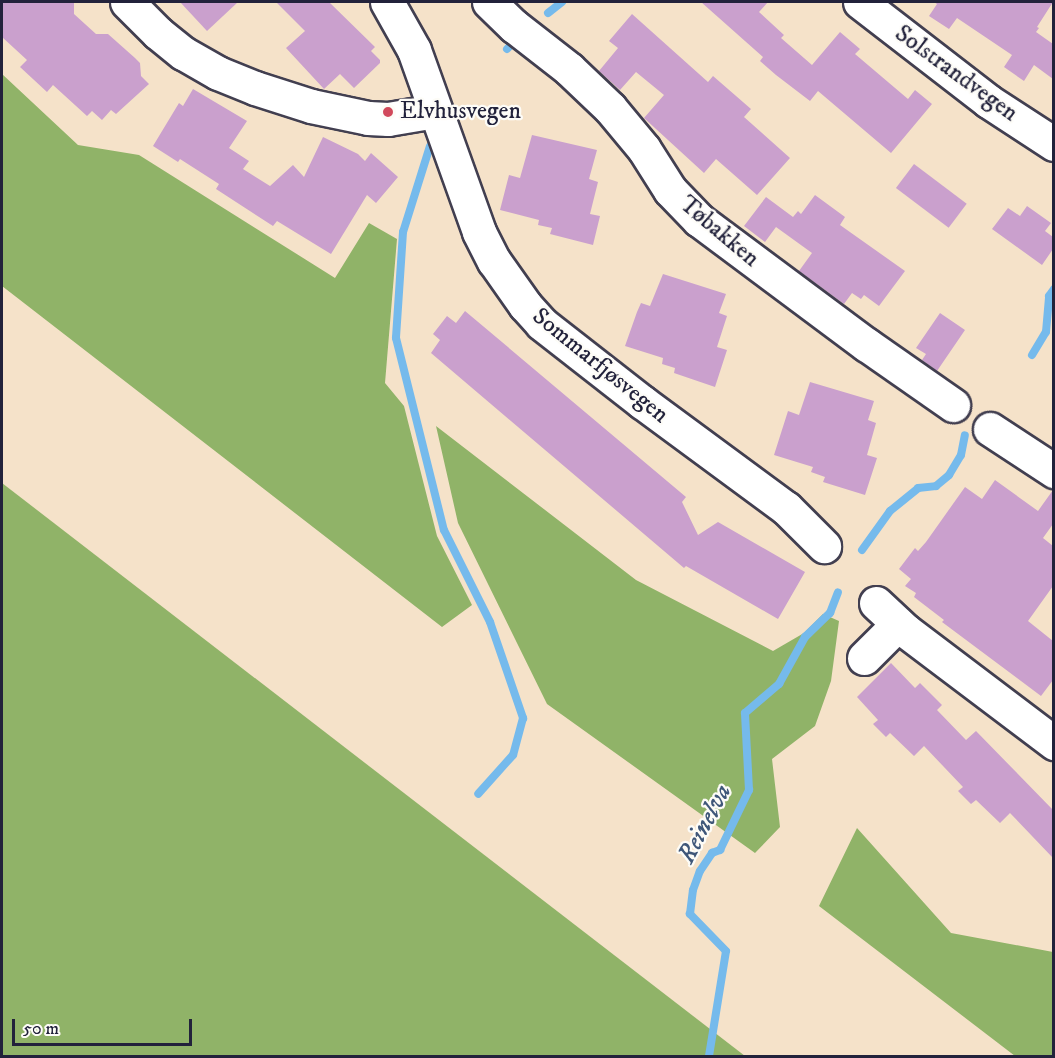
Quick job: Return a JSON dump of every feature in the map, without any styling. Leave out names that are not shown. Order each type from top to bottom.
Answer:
[{"type":"street","points":[[127,2],[158,33],[183,53],[218,73],[255,88],[311,106],[368,118],[388,119],[435,111]]},
{"type":"street","name":"Sommarfjøsvegen","points":[[387,2],[414,50],[479,232],[494,261],[531,313],[642,402],[786,508],[824,546]]},
{"type":"street","name":"Tøbakken","points":[[489,2],[514,26],[576,74],[610,108],[644,149],[670,190],[699,220],[867,345],[953,405]]},
{"type":"street","name":"Solstrandvegen","points":[[860,2],[979,94],[1053,144]]},
{"type":"street","points":[[990,429],[1053,471]]},
{"type":"street","points":[[864,658],[887,613],[1053,742]]},
{"type":"green space","points":[[2,74],[78,145],[139,155],[335,278],[369,223],[397,239],[385,383],[404,406],[437,536],[472,605],[442,627],[2,286]]},
{"type":"green space","points":[[436,426],[636,580],[773,651],[804,633],[823,614],[839,621],[831,681],[815,726],[772,759],[780,827],[755,853],[547,704],[458,523]]},
{"type":"green space","points":[[2,483],[745,1056],[2,1056]]},
{"type":"green space","points":[[857,828],[951,933],[1053,952],[1053,1056],[1015,1056],[819,906]]},
{"type":"building","points":[[2,2],[74,2],[74,14],[96,34],[108,34],[135,58],[140,63],[141,76],[149,84],[116,114],[111,110],[102,120],[92,111],[87,116],[53,85],[47,92],[20,67],[27,60],[2,37]]},
{"type":"building","points":[[180,2],[238,2],[207,31]]},
{"type":"building","points":[[276,2],[329,2],[375,47],[371,51],[380,63],[354,88],[340,74],[324,89],[286,48],[305,31]]},
{"type":"building","points":[[701,2],[768,2],[759,12],[784,35],[781,38],[812,65],[840,32],[860,49],[855,54],[908,99],[915,90],[932,104],[891,153],[818,91],[810,101],[776,75],[760,61],[763,57]]},
{"type":"building","points":[[934,2],[1053,2],[1036,32],[1053,44],[1053,79],[1034,65],[1024,81],[1004,67],[1012,55],[957,18],[949,29],[929,16],[937,4]]},
{"type":"building","points":[[632,14],[708,82],[713,76],[751,109],[744,117],[790,158],[757,195],[716,159],[704,173],[644,118],[664,95],[636,72],[620,90],[599,71],[618,48],[609,41]]},
{"type":"building","points":[[193,89],[247,121],[229,148],[249,161],[243,169],[270,186],[293,165],[304,177],[323,137],[358,154],[365,161],[371,153],[398,177],[376,203],[367,195],[331,254],[277,221],[273,226],[216,189],[219,184],[180,159],[178,162],[153,146],[179,103],[183,106]]},
{"type":"building","points":[[532,135],[597,150],[589,179],[598,182],[590,214],[600,216],[593,245],[550,234],[552,228],[538,225],[539,220],[500,210],[509,175],[520,178]]},
{"type":"building","points":[[914,164],[967,204],[949,228],[896,188]]},
{"type":"building","points":[[815,195],[845,217],[840,225],[905,271],[879,306],[864,295],[861,299],[852,293],[844,304],[799,271],[812,253],[776,227],[765,242],[744,226],[766,197],[793,217],[798,211],[801,214]]},
{"type":"building","points":[[1027,206],[1051,223],[1045,231],[1053,237],[1053,249],[1042,265],[992,229],[1008,208],[1020,216]]},
{"type":"building","points":[[663,274],[726,294],[719,313],[727,316],[717,347],[727,350],[715,387],[674,373],[675,368],[662,364],[663,358],[625,346],[641,303],[650,306]]},
{"type":"building","points":[[465,311],[686,497],[682,502],[698,535],[718,522],[805,572],[778,619],[686,566],[684,568],[431,353],[440,340],[433,334],[447,316],[456,323]]},
{"type":"building","points":[[940,313],[965,330],[937,371],[922,360],[926,354],[916,348]]},
{"type":"building","points":[[810,382],[874,401],[868,420],[876,423],[867,455],[877,458],[865,495],[823,482],[825,477],[811,472],[813,467],[774,455],[788,411],[799,415]]},
{"type":"building","points":[[995,480],[1038,511],[1053,490],[1053,524],[1043,538],[1053,546],[1053,586],[1028,621],[1053,641],[1053,680],[1041,696],[942,622],[944,620],[914,597],[916,593],[905,586],[911,579],[899,569],[915,548],[918,551],[926,542],[965,487],[982,499]]},
{"type":"building","points":[[891,663],[915,688],[920,683],[942,705],[937,710],[966,740],[976,731],[1053,810],[1053,858],[1010,813],[1000,823],[976,800],[971,804],[958,791],[963,787],[924,746],[914,756],[890,733],[886,737],[873,724],[878,720],[857,697]]},
{"type":"waterway","points":[[548,13],[562,2]]},
{"type":"waterway","points":[[507,49],[511,45]]},
{"type":"waterway","points":[[430,146],[403,232],[396,338],[444,530],[490,622],[523,718],[513,755],[478,794]]},
{"type":"waterway","name":"Reinelva","points":[[1032,355],[1046,332],[1049,296],[1054,289]]},
{"type":"waterway","name":"Reinelva","points":[[862,550],[890,511],[918,488],[936,486],[949,475],[961,455],[965,435]]},
{"type":"waterway","name":"Reinelva","points":[[709,1056],[726,951],[690,914],[693,890],[700,871],[712,853],[720,850],[749,790],[745,713],[779,684],[805,637],[830,613],[838,592]]},
{"type":"place","name":"Elvhusvegen","points":[[388,112]]}]
